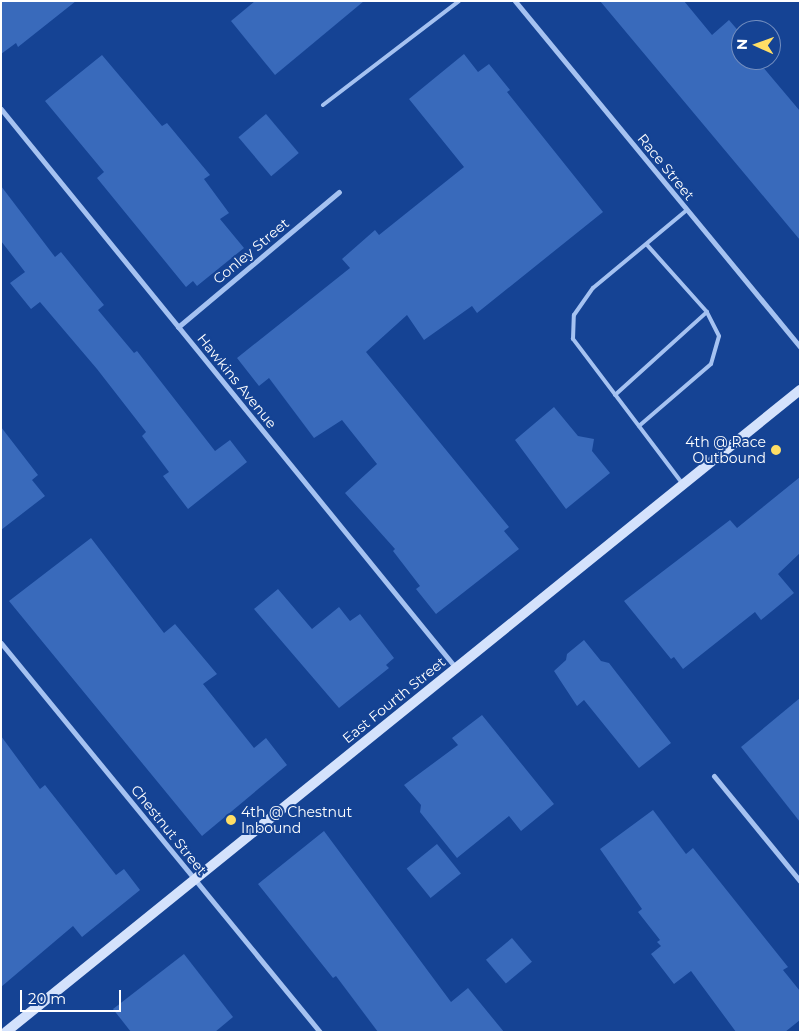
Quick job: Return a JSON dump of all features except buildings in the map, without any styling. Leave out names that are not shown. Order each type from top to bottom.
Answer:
[{"type":"street","name":"Race Street","points":[[515,1],[800,346]]},
{"type":"street","name":"Hawkins Avenue","points":[[1,108],[456,668]]},
{"type":"street","name":"Conley Street","points":[[178,327],[339,192]]},
{"type":"street","name":"East Fourth Street","points":[[6,1032],[800,390]]},
{"type":"street","name":"Chestnut Street","points":[[1,643],[320,1032]]},
{"type":"street","points":[[714,776],[800,881]]},
{"type":"lane","points":[[323,105],[459,1]]},
{"type":"lane","points":[[683,484],[573,339],[574,315],[593,288],[687,210]]},
{"type":"lane","points":[[639,426],[711,364],[719,336],[707,312],[647,245]]},
{"type":"lane","points":[[615,395],[707,312]]},
{"type":"place","name":"4th @ Race Outbound","points":[[776,450]]},
{"type":"place","name":"4th @ Chestnut Inbound","points":[[231,820]]}]
